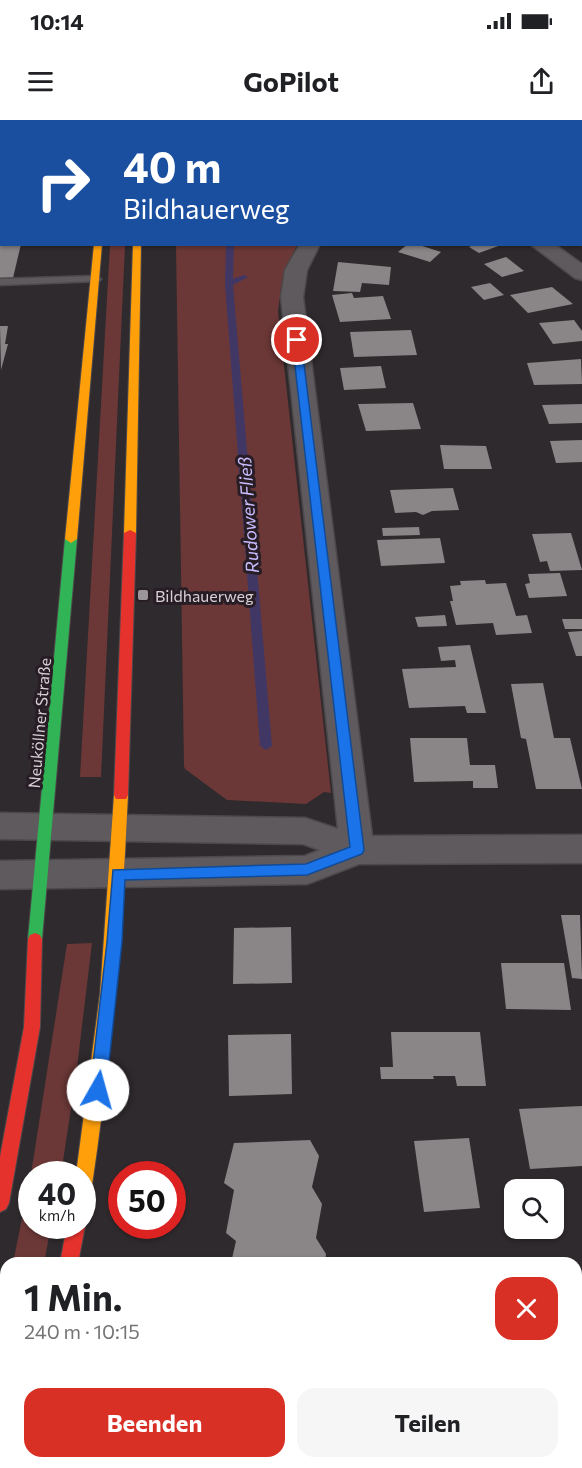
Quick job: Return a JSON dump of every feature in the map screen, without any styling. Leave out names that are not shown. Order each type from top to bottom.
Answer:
[{"type":"main road","name":"Neuköllner Straße","points":[[0,1203],[32,1027],[35,944],[98,246]]},
{"type":"main road","points":[[86,1161],[115,942],[137,246]]},
{"type":"main road","points":[[70,1257],[74,1239]]},
{"type":"street","points":[[309,246],[296,270],[292,297],[357,850]]},
{"type":"street","points":[[543,246],[582,274]]},
{"type":"street","points":[[0,826],[305,831],[357,850],[582,849]]},
{"type":"street","points":[[0,874],[307,870],[357,850]]},
{"type":"lane","points":[[0,282],[95,279]]},
{"type":"path","points":[[171,120],[225,120]]},
{"type":"shaded area","points":[[110,246],[125,246],[101,777],[80,777]]},
{"type":"shaded area","points":[[176,246],[297,246],[283,275],[278,311],[331,793],[324,792],[306,804],[227,800],[184,766]]},
{"type":"shaded area","points":[[92,943],[63,1161],[33,1161],[67,944]]},
{"type":"shaded area","points":[[18,1238],[49,1239],[45,1257],[14,1257]]},
{"type":"building","points":[[0,246],[21,246],[13,278],[0,279]]},
{"type":"building","points":[[406,246],[422,246],[441,252],[430,262],[398,252]]},
{"type":"building","points":[[471,246],[498,246],[479,253],[469,247]]},
{"type":"building","points":[[506,257],[524,271],[502,277],[484,264]]},
{"type":"building","points":[[338,262],[391,267],[389,285],[362,283],[360,292],[333,291]]},
{"type":"building","points":[[490,283],[504,295],[484,300],[471,287]]},
{"type":"building","points":[[552,287],[573,304],[528,313],[510,295]]},
{"type":"building","points":[[352,293],[354,298],[383,296],[391,319],[340,322],[332,295]]},
{"type":"building","points":[[574,320],[582,331],[582,341],[553,344],[539,323]]},
{"type":"building","points":[[0,326],[8,326],[5,344],[8,344],[1,370]]},
{"type":"building","points":[[411,330],[417,355],[354,357],[350,332]]},
{"type":"building","points":[[581,359],[582,384],[534,385],[527,363]]},
{"type":"building","points":[[381,366],[386,388],[344,390],[340,368]]},
{"type":"building","points":[[413,403],[421,429],[366,431],[358,404]]},
{"type":"building","points":[[582,404],[582,423],[549,424],[542,405]]},
{"type":"building","points":[[582,440],[582,462],[556,463],[550,441]]},
{"type":"building","points":[[440,445],[486,446],[492,469],[444,469]]},
{"type":"building","points":[[453,488],[459,510],[432,511],[423,515],[416,512],[395,513],[390,490]]},
{"type":"building","points":[[419,527],[420,535],[383,536],[382,528]]},
{"type":"building","points":[[571,533],[582,570],[550,571],[547,561],[540,562],[532,534]]},
{"type":"building","points":[[440,538],[445,563],[381,566],[377,540]]},
{"type":"building","points":[[560,573],[567,596],[529,598],[525,584],[530,583],[528,574]]},
{"type":"building","points":[[485,580],[486,584],[506,583],[516,616],[527,615],[532,633],[496,635],[493,623],[456,625],[450,601],[453,601],[450,586],[461,585],[460,581]]},
{"type":"building","points":[[445,615],[447,626],[418,627],[415,617]]},
{"type":"building","points":[[562,619],[582,619],[582,629],[565,629]]},
{"type":"building","points":[[582,631],[582,656],[576,656],[568,632]]},
{"type":"building","points":[[470,645],[486,713],[467,713],[465,706],[409,708],[402,669],[456,667],[455,660],[441,661],[438,647]]},
{"type":"building","points":[[543,683],[554,738],[570,738],[582,789],[536,789],[526,739],[521,738],[511,684]]},
{"type":"building","points":[[410,738],[467,738],[470,765],[495,765],[498,788],[473,788],[473,781],[414,782]]},
{"type":"building","points":[[561,915],[580,915],[582,979],[572,978]]},
{"type":"building","points":[[291,927],[292,983],[233,984],[234,928]]},
{"type":"building","points":[[501,963],[564,963],[571,1010],[506,1009]]},
{"type":"building","points":[[391,1032],[480,1032],[486,1086],[457,1086],[455,1076],[433,1076],[434,1079],[381,1079],[380,1067],[393,1067]]},
{"type":"building","points":[[291,1034],[292,1094],[229,1096],[228,1035]]},
{"type":"building","points":[[582,1106],[582,1166],[530,1169],[519,1109]]},
{"type":"building","points":[[469,1138],[480,1208],[424,1212],[414,1141]]},
{"type":"building","points":[[310,1140],[319,1156],[312,1187],[322,1204],[316,1238],[326,1257],[232,1257],[236,1241],[226,1233],[234,1190],[224,1183],[234,1143]]},
{"type":"waterway","name":"Rudower Fließ","points":[[229,284],[230,246]]},
{"type":"waterway","name":"Rudower Fließ","points":[[229,284],[244,277]]},
{"type":"waterway","name":"Rudower Fließ","points":[[229,284],[266,746]]},
{"type":"traffic: fast","points":[[35,939],[71,539]]},
{"type":"traffic: slow","points":[[71,539],[98,246]]},
{"type":"traffic: slow","points":[[130,533],[137,246]]},
{"type":"traffic: slow","points":[[87,1161],[108,994],[121,795]]},
{"type":"traffic: jam","points":[[121,795],[130,533]]},
{"type":"traffic: jam","points":[[0,1203],[32,1027],[35,939]]},
{"type":"traffic: jam","points":[[70,1257],[74,1239]]},
{"type":"place","name":"Bildhauerweg","points":[[143,595]]},
{"type":"route","points":[[98,1090],[115,942],[118,874],[307,870],[357,850],[297,340]]}]
